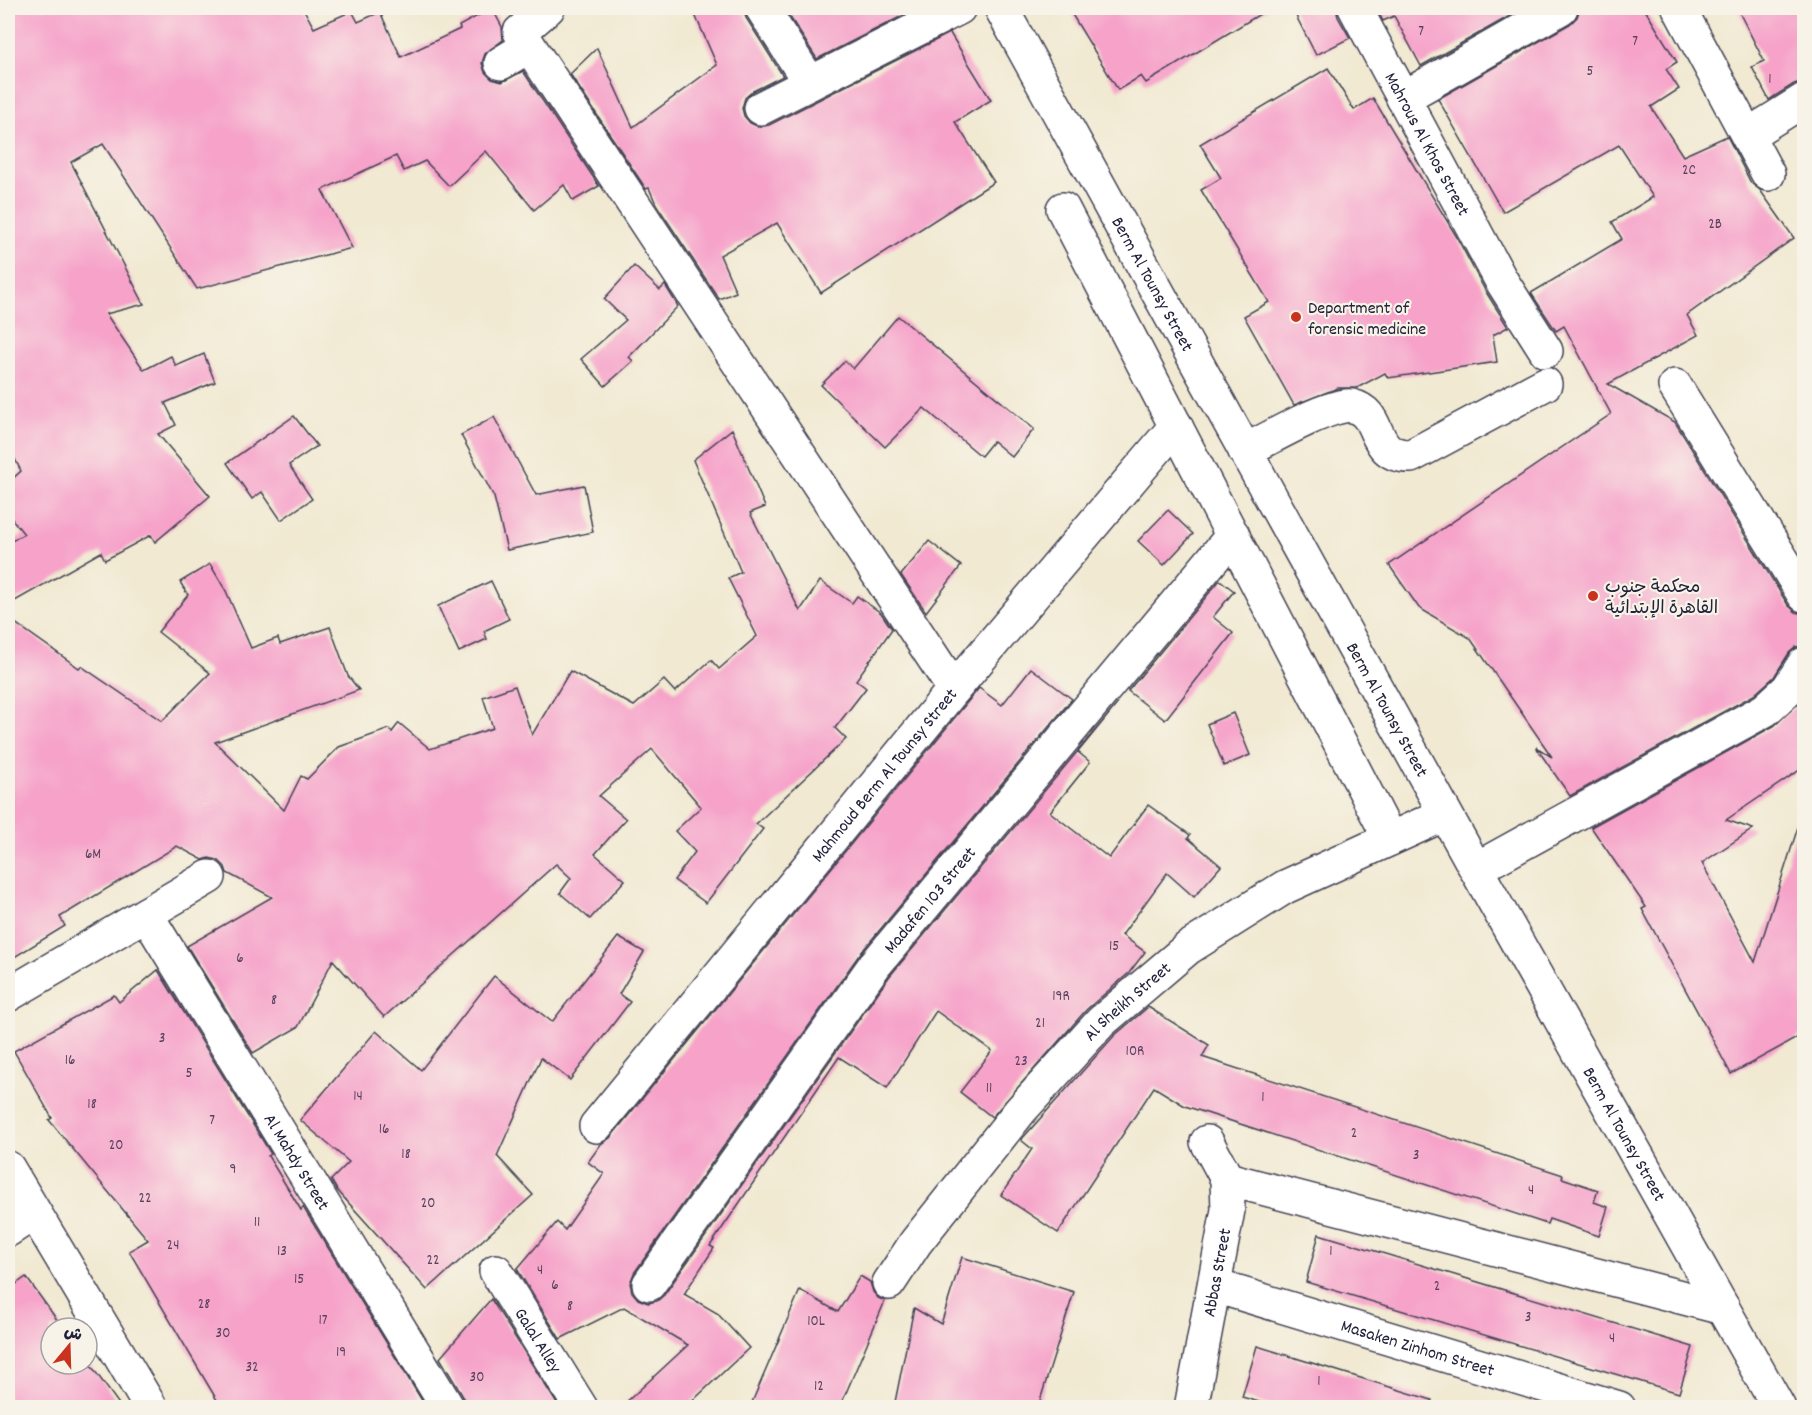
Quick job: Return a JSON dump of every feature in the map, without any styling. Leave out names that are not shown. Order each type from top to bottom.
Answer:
[{"type":"street","points":[[548,8],[520,32],[954,689]]},
{"type":"street","points":[[762,8],[810,83]]},
{"type":"street","points":[[761,108],[959,8]]},
{"type":"street","name":"Berm Al Tounsy Street","points":[[1001,8],[1445,814],[1779,1407]]},
{"type":"street","name":"Mahrous Al Khos Street","points":[[1354,8],[1501,280],[1546,351]]},
{"type":"street","points":[[1403,98],[1516,19],[1561,8]]},
{"type":"street","points":[[1679,8],[1768,174]]},
{"type":"street","points":[[501,63],[529,46]]},
{"type":"street","points":[[1748,135],[1804,100]]},
{"type":"street","points":[[1063,209],[1390,839]]},
{"type":"street","points":[[1245,451],[1341,405],[1351,405],[1361,409],[1368,416],[1386,450],[1394,454],[1411,456],[1545,384]]},
{"type":"street","points":[[1675,386],[1804,595]]},
{"type":"street","name":"Mahmoud Berm Al Tounsy Street","points":[[596,1126],[954,689],[1176,426]]},
{"type":"street","name":"Madafen 103 Street","points":[[649,1284],[874,966],[1233,535]]},
{"type":"street","points":[[1476,869],[1765,710],[1788,689],[1804,664]]},
{"type":"street","name":"Al Sheikh Street","points":[[889,1283],[916,1242],[1020,1111],[1101,1022],[1198,942],[1285,887],[1445,814]]},
{"type":"street","points":[[8,995],[209,877]]},
{"type":"street","name":"Al Mahdy Street","points":[[146,914],[448,1407]]},
{"type":"street","name":"Abbas Street","points":[[1191,1407],[1228,1210],[1227,1179],[1207,1142]]},
{"type":"street","points":[[8,1168],[21,1222],[151,1407]]},
{"type":"street","points":[[1227,1179],[1723,1308]]},
{"type":"street","name":"Galal Alley","points":[[496,1271],[581,1407]]},
{"type":"street","name":"Masaken Zinhom Street","points":[[1215,1286],[1619,1407]]},
{"type":"building","points":[[8,8],[303,8],[314,28],[352,11],[358,22],[380,12],[401,57],[460,29],[459,26],[492,8],[502,27],[503,40],[485,54],[482,63],[485,72],[492,79],[502,82],[523,71],[599,186],[573,201],[564,185],[534,210],[486,151],[449,186],[425,161],[404,171],[396,156],[322,190],[352,248],[197,289],[103,144],[71,162],[144,304],[106,314],[144,370],[171,356],[176,366],[204,354],[215,382],[165,403],[176,425],[158,434],[210,496],[155,542],[151,535],[105,560],[101,552],[8,605],[8,543],[24,534],[8,514],[8,483],[21,471],[8,445]]},
{"type":"building","points":[[692,8],[743,8],[746,18],[783,76],[753,91],[745,98],[742,108],[744,116],[750,123],[759,127],[769,125],[950,33],[991,100],[955,122],[994,182],[821,293],[777,223],[720,255],[736,292],[719,299],[656,204],[649,188],[646,189],[570,74],[597,48],[633,127],[717,65]]},
{"type":"building","points":[[784,8],[918,8],[817,59]]},
{"type":"building","points":[[1068,8],[1270,8],[1146,83],[1141,76],[1118,90]]},
{"type":"building","points":[[1292,8],[1336,8],[1338,17],[1350,38],[1316,55]]},
{"type":"building","points":[[1376,8],[1524,8],[1421,66],[1394,16],[1383,21]]},
{"type":"building","points":[[1580,8],[1644,8],[1677,62],[1666,69],[1679,89],[1651,107],[1683,156],[1727,136],[1751,183],[1760,190],[1794,238],[1687,315],[1698,335],[1608,384],[1675,422],[1788,605],[1796,612],[1804,614],[1804,645],[1796,647],[1789,653],[1774,677],[1754,695],[1570,796],[1536,747],[1552,757],[1470,638],[1419,608],[1389,565],[1611,414],[1564,326],[1556,331],[1531,293],[1622,239],[1612,222],[1653,197],[1619,145],[1503,212],[1438,99],[1570,24],[1577,17]]},
{"type":"building","points":[[1737,8],[1804,8],[1804,81],[1794,84],[1769,100],[1752,67],[1764,61]]},
{"type":"building","points":[[1328,68],[1354,110],[1373,98],[1455,234],[1508,327],[1493,335],[1497,362],[1388,378],[1385,373],[1357,388],[1338,388],[1294,405],[1244,316],[1269,302],[1201,190],[1221,178],[1200,144]]},
{"type":"building","points":[[634,266],[660,290],[665,285],[678,306],[629,357],[633,361],[605,386],[581,359],[626,320],[604,299]]},
{"type":"building","points":[[898,316],[1034,429],[1012,457],[993,441],[981,456],[924,408],[885,447],[821,385],[845,361],[853,369]]},
{"type":"building","points":[[294,416],[317,446],[289,465],[312,499],[281,520],[262,492],[252,499],[227,463]]},
{"type":"building","points":[[494,417],[536,495],[584,485],[593,532],[507,550],[494,497],[461,435]]},
{"type":"building","points":[[732,429],[765,507],[750,513],[800,611],[820,581],[852,603],[857,596],[881,613],[892,629],[856,680],[866,688],[835,728],[846,739],[756,824],[763,829],[706,903],[674,880],[695,852],[675,831],[701,807],[652,749],[599,796],[626,819],[595,854],[625,880],[590,919],[560,893],[571,878],[556,864],[384,1017],[333,960],[298,1027],[253,1053],[187,946],[272,897],[227,873],[218,860],[209,858],[203,860],[177,846],[60,917],[65,926],[8,961],[8,618],[79,668],[81,666],[162,721],[210,673],[158,632],[188,595],[180,582],[210,564],[226,591],[251,648],[278,638],[280,644],[330,627],[348,676],[359,690],[215,742],[284,810],[301,776],[307,779],[339,747],[389,729],[392,732],[399,723],[430,749],[493,728],[483,697],[515,686],[532,735],[570,671],[634,706],[664,680],[675,692],[711,660],[719,669],[757,636],[728,578],[741,572],[693,460]]},
{"type":"building","points":[[1168,510],[1193,534],[1164,565],[1138,541]]},
{"type":"building","points":[[929,541],[961,566],[926,612],[901,575]]},
{"type":"building","points":[[1220,580],[1234,591],[1213,617],[1233,633],[1165,720],[1128,691]]},
{"type":"building","points":[[491,581],[509,619],[484,631],[487,639],[459,652],[438,606]]},
{"type":"building","points":[[1031,668],[1072,699],[859,955],[634,1273],[630,1283],[632,1292],[638,1299],[648,1303],[657,1301],[664,1295],[889,977],[1118,703],[1078,752],[1090,762],[1050,812],[1109,858],[1148,805],[1190,835],[1188,838],[1221,866],[1194,897],[1167,873],[1122,935],[1145,952],[1129,973],[1087,1009],[992,1117],[960,1092],[992,1051],[936,1011],[887,1088],[839,1057],[710,1246],[714,1248],[684,1294],[717,1313],[749,1348],[686,1407],[621,1407],[688,1345],[624,1307],[560,1339],[517,1269],[557,1222],[565,1230],[604,1174],[588,1162],[601,1144],[610,1138],[979,688],[1002,705]]},
{"type":"building","points":[[1804,698],[1804,767],[1726,820],[1753,829],[1702,863],[1755,962],[1798,827],[1804,828],[1804,1034],[1731,1074],[1642,909],[1646,907],[1591,827],[1774,726]]},
{"type":"building","points":[[1233,713],[1250,755],[1224,766],[1207,724]]},
{"type":"building","points":[[618,937],[644,952],[619,994],[630,1002],[570,1080],[541,1058],[497,1156],[533,1195],[427,1290],[337,1190],[331,1180],[349,1162],[300,1120],[376,1031],[421,1070],[494,976],[552,1022]]},
{"type":"building","points":[[158,970],[271,1154],[268,1156],[301,1210],[303,1207],[426,1407],[221,1407],[129,1251],[148,1240],[49,1120],[52,1118],[14,1051],[114,995],[119,1002]]},
{"type":"building","points":[[1148,1007],[1209,1045],[1202,1057],[1563,1175],[1562,1178],[1598,1190],[1594,1202],[1608,1207],[1599,1236],[1549,1219],[1547,1224],[1185,1106],[1154,1087],[1058,1233],[1001,1195],[1032,1149],[1021,1140],[1114,1036]]},
{"type":"building","points":[[1319,1234],[1693,1347],[1679,1393],[1306,1282]]},
{"type":"building","points":[[962,1257],[1074,1292],[1038,1407],[894,1407],[914,1308],[941,1324]]},
{"type":"building","points":[[860,1276],[870,1282],[878,1298],[885,1301],[840,1407],[750,1407],[800,1290],[838,1312]]},
{"type":"building","points":[[26,1277],[54,1316],[39,1316],[39,1376],[99,1376],[121,1407],[8,1407],[8,1290]]},
{"type":"building","points":[[491,1299],[559,1407],[467,1407],[440,1358]]},
{"type":"building","points":[[1257,1346],[1432,1400],[1431,1407],[1276,1407],[1242,1397]]},
{"type":"place","name":"Department of forensic medicine","points":[[1296,317]]},
{"type":"place","name":"محكمة جنوب القاهرة الإبتدائية","points":[[1593,596]]}]
